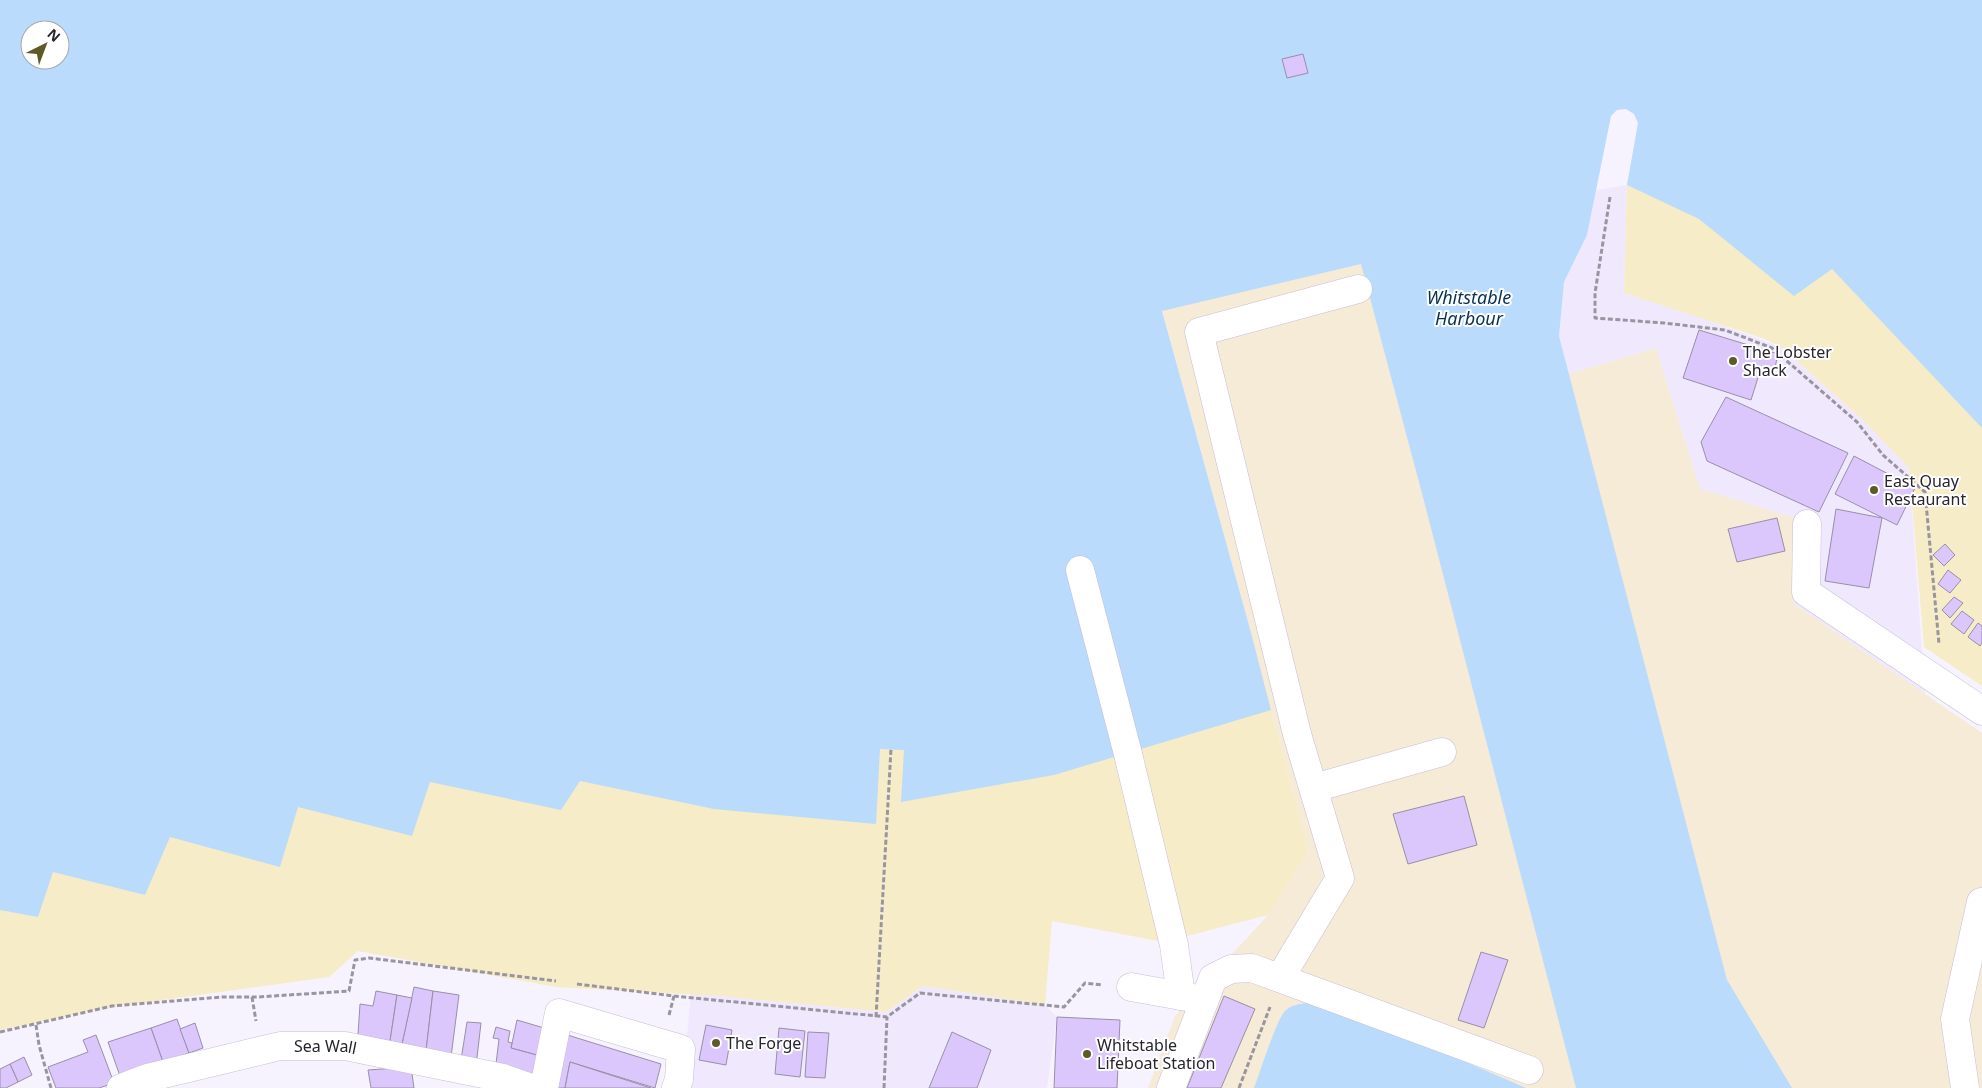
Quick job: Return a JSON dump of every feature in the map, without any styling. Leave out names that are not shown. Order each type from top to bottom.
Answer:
[{"type":"street","points":[[1280,978],[1340,878],[1297,734],[1199,332],[1358,290]]},
{"type":"street","points":[[1807,524],[1806,592],[1982,710]]},
{"type":"street","points":[[1080,570],[1128,754],[1171,935],[1192,998],[1171,1088]]},
{"type":"street","points":[[1314,788],[1442,752]]},
{"type":"street","points":[[1965,1088],[1955,1019],[1981,902]]},
{"type":"street","points":[[1192,998],[1213,978],[1231,969],[1252,968],[1529,1070]]},
{"type":"street","points":[[1131,987],[1192,998]]},
{"type":"street","points":[[544,1088],[558,1013],[681,1049],[679,1080],[676,1088]]},
{"type":"street","name":"Sea Wall","points":[[121,1088],[147,1078],[280,1046],[345,1046],[503,1078],[531,1088]]},
{"type":"path","points":[[1610,197],[1595,293],[1595,318],[1664,322],[1725,330],[1772,348],[1857,422],[1883,455],[1925,492],[1940,682]]},
{"type":"path","points":[[876,1016],[891,750]]},
{"type":"path","points":[[1239,1088],[1280,978]]},
{"type":"path","points":[[252,997],[254,1013]]},
{"type":"path","points":[[884,1088],[887,1017]]},
{"type":"path","points":[[36,1025],[51,1088]]},
{"type":"shaded area","points":[[1627,185],[1624,293],[1699,317],[1781,347],[1862,419],[1909,468],[1925,694],[1794,604],[1798,519],[1700,490],[1656,348],[1569,374],[1559,336],[1564,282],[1587,235],[1596,190]]},
{"type":"shaded area","points":[[1361,264],[1569,374],[1656,348],[1700,489],[1798,519],[1794,604],[1982,733],[1982,1088],[1148,1088],[1175,1016],[1268,915],[1308,851],[1250,629],[1162,310]]},
{"type":"shaded area","points":[[923,986],[1045,1005],[1057,1017],[1047,1088],[682,1088],[691,993],[886,1012]]},
{"type":"sand","points":[[1928,0],[1982,80],[1982,686],[1924,647],[1909,468],[1862,419],[1781,347],[1762,338],[1624,293],[1627,185],[1635,146]]},
{"type":"sand","points":[[1250,629],[1308,851],[1268,915],[1164,942],[1052,921],[1045,1005],[923,986],[886,1012],[719,996],[556,987],[358,951],[329,977],[105,1008],[0,1030],[0,769]]},
{"type":"water","name":"Whitstable Harbour","points":[[0,0],[1982,0],[1982,428],[1832,269],[1794,296],[1699,219],[1627,185],[1638,123],[1634,114],[1626,109],[1617,110],[1611,116],[1587,235],[1564,282],[1559,336],[1727,980],[1792,1088],[1576,1088],[1361,264],[1162,311],[1271,710],[1054,775],[901,802],[904,750],[880,749],[876,824],[714,809],[580,781],[561,810],[430,782],[412,836],[298,807],[280,867],[170,837],[145,895],[53,872],[38,917],[0,910]]},
{"type":"water","points":[[1307,1003],[1445,1053],[1526,1088],[1254,1088],[1281,1017],[1290,1007]]},
{"type":"building","points":[[1303,54],[1308,73],[1287,78],[1282,59]]},
{"type":"building","name":"The Lobster Shack","points":[[1699,330],[1778,354],[1774,372],[1761,368],[1751,400],[1683,378]]},
{"type":"building","points":[[1726,397],[1848,453],[1819,512],[1707,461],[1701,442]]},
{"type":"building","points":[[1854,456],[1915,488],[1897,525],[1835,494]]},
{"type":"building","points":[[1836,509],[1882,518],[1869,588],[1825,581]]},
{"type":"building","points":[[1777,518],[1785,551],[1737,562],[1728,529]]},
{"type":"building","points":[[1945,544],[1955,555],[1944,566],[1933,555]]},
{"type":"building","points":[[1948,570],[1961,580],[1950,593],[1938,584]]},
{"type":"building","points":[[1954,597],[1963,603],[1950,618],[1942,610]]},
{"type":"building","points":[[1962,611],[1974,620],[1964,634],[1951,624]]},
{"type":"building","points":[[1978,623],[1982,626],[1982,643],[1980,646],[1968,637]]},
{"type":"building","points":[[1464,796],[1477,845],[1408,864],[1393,814]]},
{"type":"building","points":[[1481,952],[1508,960],[1484,1028],[1458,1020]]},
{"type":"building","points":[[414,987],[433,991],[426,1051],[402,1044]]},
{"type":"building","points":[[376,991],[397,995],[390,1041],[358,1035],[360,1004],[373,1006]]},
{"type":"building","points":[[433,991],[459,995],[451,1057],[426,1051]]},
{"type":"building","points":[[397,995],[412,998],[402,1044],[390,1041]]},
{"type":"building","points":[[1224,996],[1255,1009],[1221,1088],[1187,1088]]},
{"type":"building","name":"Whitstable Lifeboat Station","points":[[1057,1017],[1120,1020],[1117,1088],[1054,1088]]},
{"type":"building","points":[[177,1019],[189,1053],[163,1062],[151,1028]]},
{"type":"building","points":[[517,1020],[561,1033],[544,1057],[511,1048]]},
{"type":"building","points":[[467,1022],[481,1023],[476,1066],[461,1060]]},
{"type":"building","points":[[195,1023],[203,1048],[189,1053],[180,1029]]},
{"type":"building","points":[[706,1025],[732,1030],[726,1065],[699,1060]]},
{"type":"building","points":[[496,1027],[510,1031],[508,1042],[512,1043],[511,1048],[544,1057],[538,1084],[495,1072],[499,1039],[493,1038]]},
{"type":"building","points":[[151,1028],[163,1062],[120,1076],[108,1042]]},
{"type":"building","points":[[779,1028],[805,1031],[800,1077],[775,1074]]},
{"type":"building","points":[[808,1032],[829,1033],[825,1078],[805,1077]]},
{"type":"building","points":[[952,1032],[991,1050],[977,1088],[929,1088]]},
{"type":"building","points":[[561,1033],[661,1064],[655,1088],[570,1062],[565,1088],[550,1088]]},
{"type":"building","points":[[96,1035],[114,1083],[99,1088],[56,1088],[48,1067],[88,1052],[83,1040]]},
{"type":"building","points":[[24,1057],[32,1075],[18,1082],[10,1064]]},
{"type":"building","points":[[570,1062],[651,1088],[565,1088]]},
{"type":"building","points":[[10,1064],[18,1082],[6,1088],[0,1088],[0,1069]]},
{"type":"building","points":[[411,1067],[414,1088],[371,1088],[368,1070]]},
{"type":"place","name":"The Lobster Shack","points":[[1733,361]]},
{"type":"place","name":"East Quay Restaurant","points":[[1874,490]]},
{"type":"place","name":"The Forge","points":[[716,1043]]},
{"type":"place","name":"Whitstable Lifeboat Station","points":[[1087,1054]]}]
